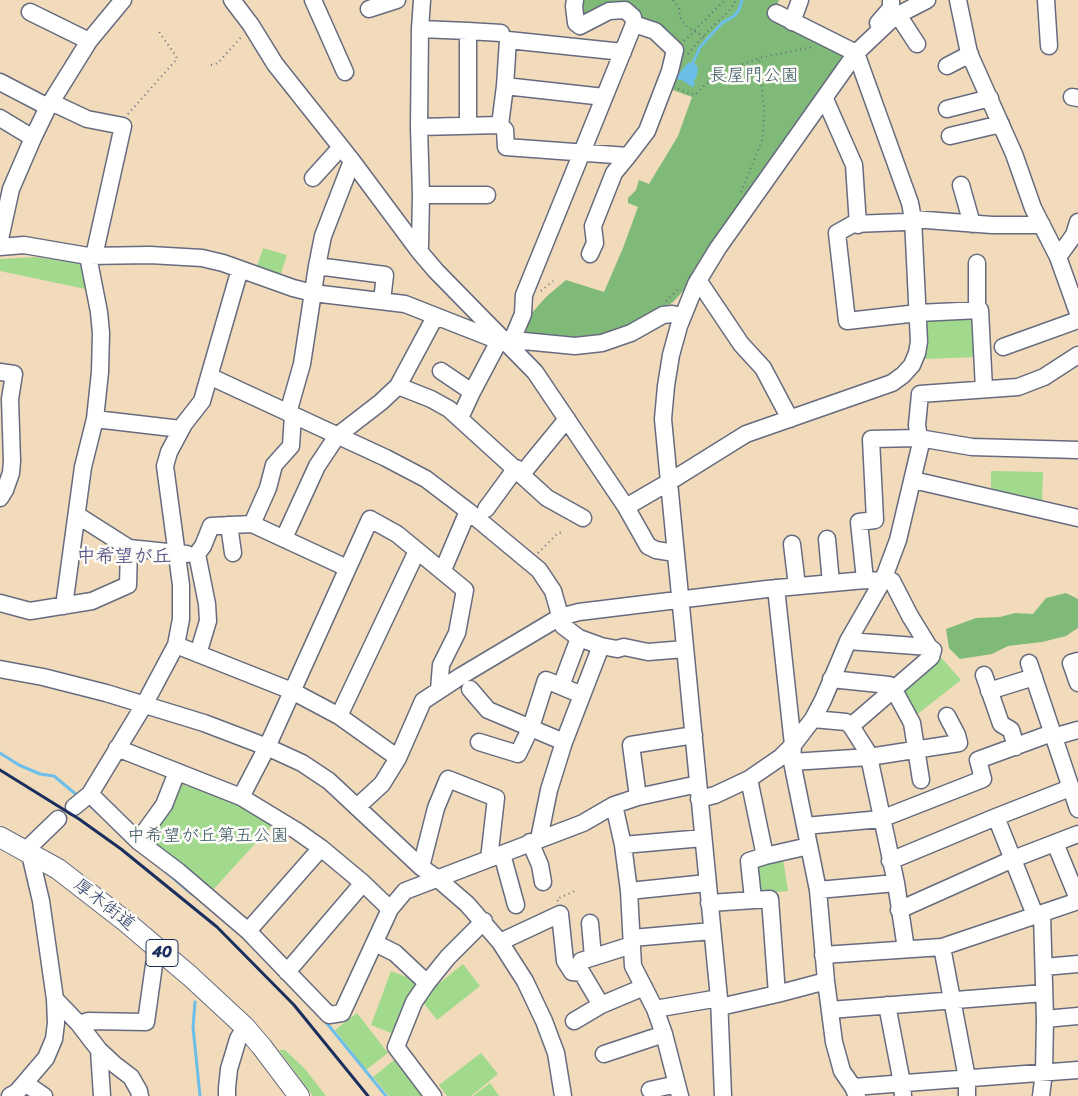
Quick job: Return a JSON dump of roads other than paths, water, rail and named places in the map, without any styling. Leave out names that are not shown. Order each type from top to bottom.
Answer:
[{"type":"main road","name":"厚木街道","points":[[0,838],[58,869],[161,952],[245,1027],[299,1096]]},
{"type":"street","points":[[0,239],[6,192],[33,138],[50,105],[89,41],[123,0]]},
{"type":"street","points":[[232,0],[251,25],[275,64],[352,161],[436,272],[535,372],[626,508],[648,546],[656,550],[675,553]]},
{"type":"street","points":[[313,0],[345,72]]},
{"type":"street","points":[[369,9],[397,0]]},
{"type":"street","points":[[419,251],[421,195],[419,127],[420,29],[422,0]]},
{"type":"street","points":[[460,418],[472,392],[504,340],[523,314],[524,295],[634,24],[633,17],[624,10],[609,11],[580,26],[576,23],[575,0]]},
{"type":"street","points":[[792,22],[800,0]]},
{"type":"street","points":[[723,1096],[719,1002],[675,553],[664,419],[666,386],[671,355],[682,316],[698,280],[718,248],[856,53],[871,38],[894,7],[927,0]]},
{"type":"street","points":[[958,0],[970,54],[1014,154],[1033,208],[1058,258],[1078,313]]},
{"type":"street","points":[[1046,0],[1049,46]]},
{"type":"street","points":[[894,7],[916,44]]},
{"type":"street","points":[[30,12],[89,41]]},
{"type":"street","points":[[626,508],[746,434],[892,383],[904,375],[912,365],[917,353],[919,342],[918,313],[913,219],[910,203],[856,53],[776,13]]},
{"type":"street","points":[[590,254],[595,243],[593,226],[614,173],[648,131],[665,85],[680,55],[656,31],[634,24]]},
{"type":"street","points":[[420,29],[500,33]]},
{"type":"street","points":[[468,31],[468,125]]},
{"type":"street","points":[[500,125],[508,40],[623,52]]},
{"type":"street","points":[[948,66],[970,54]]},
{"type":"street","points":[[0,82],[50,105],[87,119],[123,126],[91,256],[101,333],[100,372],[95,419],[84,468],[64,606]]},
{"type":"street","points":[[505,86],[604,97]]},
{"type":"street","points":[[947,109],[990,98]]},
{"type":"street","points":[[825,99],[854,165],[858,225]]},
{"type":"street","points":[[0,118],[33,138]]},
{"type":"street","points":[[950,136],[1001,124]]},
{"type":"street","points":[[419,127],[500,125],[505,130],[506,147],[628,156]]},
{"type":"street","points":[[313,178],[341,147]]},
{"type":"street","points":[[252,524],[268,488],[274,466],[291,446],[290,414],[302,364],[323,236],[352,161]]},
{"type":"street","points":[[960,185],[972,224]]},
{"type":"street","points":[[421,195],[487,194]]},
{"type":"street","points":[[977,310],[918,313],[847,320],[837,233],[853,224],[905,222],[913,219],[972,224],[1042,225]]},
{"type":"street","points":[[1058,258],[1074,235],[1078,223]]},
{"type":"street","points":[[0,247],[24,245],[91,256],[177,255],[202,258],[240,268],[293,288],[338,297],[405,304],[435,317],[504,340],[575,346],[602,343],[631,333],[663,315],[682,316]]},
{"type":"street","points":[[977,263],[977,310],[980,310],[984,389]]},
{"type":"street","points":[[317,266],[386,275],[382,301]]},
{"type":"street","points":[[74,807],[90,794],[144,705],[176,645],[182,602],[178,553],[165,466],[169,452],[181,429],[202,401],[240,268]]},
{"type":"street","points":[[698,280],[742,344],[763,368],[790,419]]},
{"type":"street","points":[[284,538],[317,466],[337,436],[382,402],[398,386],[435,317]]},
{"type":"street","points":[[1002,347],[1078,320]]},
{"type":"street","points":[[90,794],[138,841],[179,872],[248,931],[329,1015],[342,1013],[390,909],[405,891],[583,823],[614,805],[638,798],[699,792],[715,795],[749,779],[781,757],[813,719],[848,641],[883,580],[898,540],[920,447],[917,425],[920,394],[1018,387],[1044,377],[1078,354]]},
{"type":"street","points":[[441,371],[472,392]]},
{"type":"street","points":[[0,372],[14,374],[10,399],[11,467],[5,490],[0,498]]},
{"type":"street","points":[[209,376],[386,458],[426,479],[530,562],[546,578],[553,591],[563,626],[579,638],[601,646],[617,649],[624,647],[648,652],[685,650]]},
{"type":"street","points":[[398,386],[431,399],[449,409],[547,498],[583,518]]},
{"type":"street","points":[[95,419],[181,429]]},
{"type":"street","points":[[486,509],[566,419]]},
{"type":"street","points":[[865,580],[859,522],[875,520],[871,439],[919,438],[972,447],[1078,450]]},
{"type":"street","points":[[913,480],[1078,518]]},
{"type":"street","points":[[442,570],[468,511]]},
{"type":"street","points":[[77,515],[129,548],[197,554]]},
{"type":"street","points":[[241,797],[267,747],[370,519],[397,534],[465,590],[457,633],[441,665],[439,690]]},
{"type":"street","points":[[198,654],[208,621],[207,604],[197,554],[203,546],[211,526],[252,524],[347,568]]},
{"type":"street","points":[[229,525],[233,553]]},
{"type":"street","points":[[827,539],[831,583]]},
{"type":"street","points":[[792,544],[797,586]]},
{"type":"street","points":[[0,603],[30,611],[92,601],[128,585],[129,548]]},
{"type":"street","points":[[339,716],[417,551]]},
{"type":"street","points":[[358,807],[382,784],[398,758],[423,701],[439,690],[466,683],[560,617],[580,612],[776,588],[865,580],[892,581],[929,647],[933,650],[931,657],[851,726]]},
{"type":"street","points":[[776,588],[793,745],[792,762],[818,890],[834,1042],[842,1071],[855,1092],[903,1090],[966,1078],[1078,1070]]},
{"type":"street","points":[[561,686],[579,638]]},
{"type":"street","points":[[848,641],[929,647]]},
{"type":"street","points":[[176,645],[292,691],[339,716],[398,758]]},
{"type":"street","points":[[543,882],[535,840],[564,742],[601,646]]},
{"type":"street","points":[[1078,661],[1071,664],[1078,683]]},
{"type":"street","points":[[0,669],[43,677],[204,723],[267,747],[302,763],[329,781],[421,867],[467,904],[484,921],[500,942],[525,981],[544,1021],[556,1053],[563,1096]]},
{"type":"street","points":[[1016,747],[1011,730],[1001,724],[987,683],[1031,670],[1078,809]]},
{"type":"street","points":[[831,679],[889,685],[893,688],[912,723],[921,780]]},
{"type":"street","points":[[479,742],[518,754],[531,728],[546,680],[582,695]]},
{"type":"street","points":[[466,683],[488,710],[564,742]]},
{"type":"street","points":[[792,762],[869,757],[959,744],[957,734],[947,716]]},
{"type":"street","points":[[813,719],[846,722],[851,726],[867,751],[896,883],[906,949]]},
{"type":"street","points":[[804,826],[881,819],[983,780],[978,760],[1052,735],[1078,730]]},
{"type":"street","points":[[638,798],[631,745],[694,735]]},
{"type":"street","points":[[117,748],[241,797],[321,848],[363,883],[390,909]]},
{"type":"street","points":[[138,841],[164,805],[177,772]]},
{"type":"street","points":[[421,867],[436,808],[448,779],[496,798],[495,857],[516,905]]},
{"type":"street","points":[[749,779],[765,856]]},
{"type":"street","points":[[890,861],[1070,788]]},
{"type":"street","points":[[614,805],[623,845],[629,891],[633,966],[655,1009],[664,1034],[679,1090],[650,1090]]},
{"type":"street","points":[[996,817],[1039,914],[1044,967],[1045,1019],[1044,1072],[1041,1096]]},
{"type":"street","points":[[10,1096],[17,1092],[25,1083],[50,1051],[55,1033],[55,999],[41,901],[28,852],[58,819]]},
{"type":"street","points":[[899,910],[1013,859],[1078,834]]},
{"type":"street","points":[[623,845],[703,838]]},
{"type":"street","points":[[824,955],[942,947],[1078,900],[1055,843]]},
{"type":"street","points":[[753,900],[749,861],[809,846]]},
{"type":"street","points":[[248,931],[321,848]]},
{"type":"street","points":[[287,972],[363,883]]},
{"type":"street","points":[[629,891],[707,883]]},
{"type":"street","points":[[818,890],[896,883]]},
{"type":"street","points":[[709,903],[770,898],[777,994]]},
{"type":"street","points":[[500,942],[560,914],[565,962],[572,972],[582,973],[601,1005]]},
{"type":"street","points":[[432,1096],[396,1047],[414,1002],[427,983],[448,957],[484,921]]},
{"type":"street","points":[[590,923],[587,959],[632,942],[712,931]]},
{"type":"street","points":[[375,943],[395,953],[427,983]]},
{"type":"street","points":[[942,947],[966,1078],[967,1096]]},
{"type":"street","points":[[79,1024],[88,1021],[146,1022],[154,966],[161,952]]},
{"type":"street","points":[[1044,967],[1078,964]]},
{"type":"street","points":[[655,1009],[777,994],[826,980]]},
{"type":"street","points":[[574,1021],[601,1005],[644,987]]},
{"type":"street","points":[[830,1010],[1044,993]]},
{"type":"street","points":[[55,999],[79,1024],[99,1050],[131,1077],[140,1096]]},
{"type":"street","points":[[888,1006],[903,1090]]},
{"type":"street","points":[[1045,1019],[1078,1016]]},
{"type":"street","points":[[227,1096],[229,1069],[238,1039],[245,1027]]},
{"type":"street","points":[[604,1054],[664,1034]]},
{"type":"street","points":[[99,1050],[102,1096]]},
{"type":"street","points":[[25,1083],[44,1096]]},
{"type":"water","points":[[691,62],[698,67],[694,81],[695,85],[692,87],[682,80],[678,80],[677,76]]},
{"type":"waterway","points":[[693,63],[700,47],[722,23],[734,16],[739,10],[742,0]]},
{"type":"waterway","points":[[0,753],[19,765],[40,774],[54,776],[78,796]]},
{"type":"waterway","points":[[87,803],[99,814]]},
{"type":"waterway","points":[[166,872],[192,894]]},
{"type":"waterway","points":[[195,1002],[193,1027],[200,1096]]},
{"type":"waterway","points":[[325,1021],[386,1096]]},
{"type":"railway","points":[[0,770],[79,819],[121,849],[217,927],[294,1005],[368,1096]]},
{"type":"district","name":"中希望が丘","points":[[124,557]]},
{"type":"park label","name":"長屋門公園","points":[[754,76]]},
{"type":"park label","name":"中希望が丘第五公園","points":[[208,836]]}]
